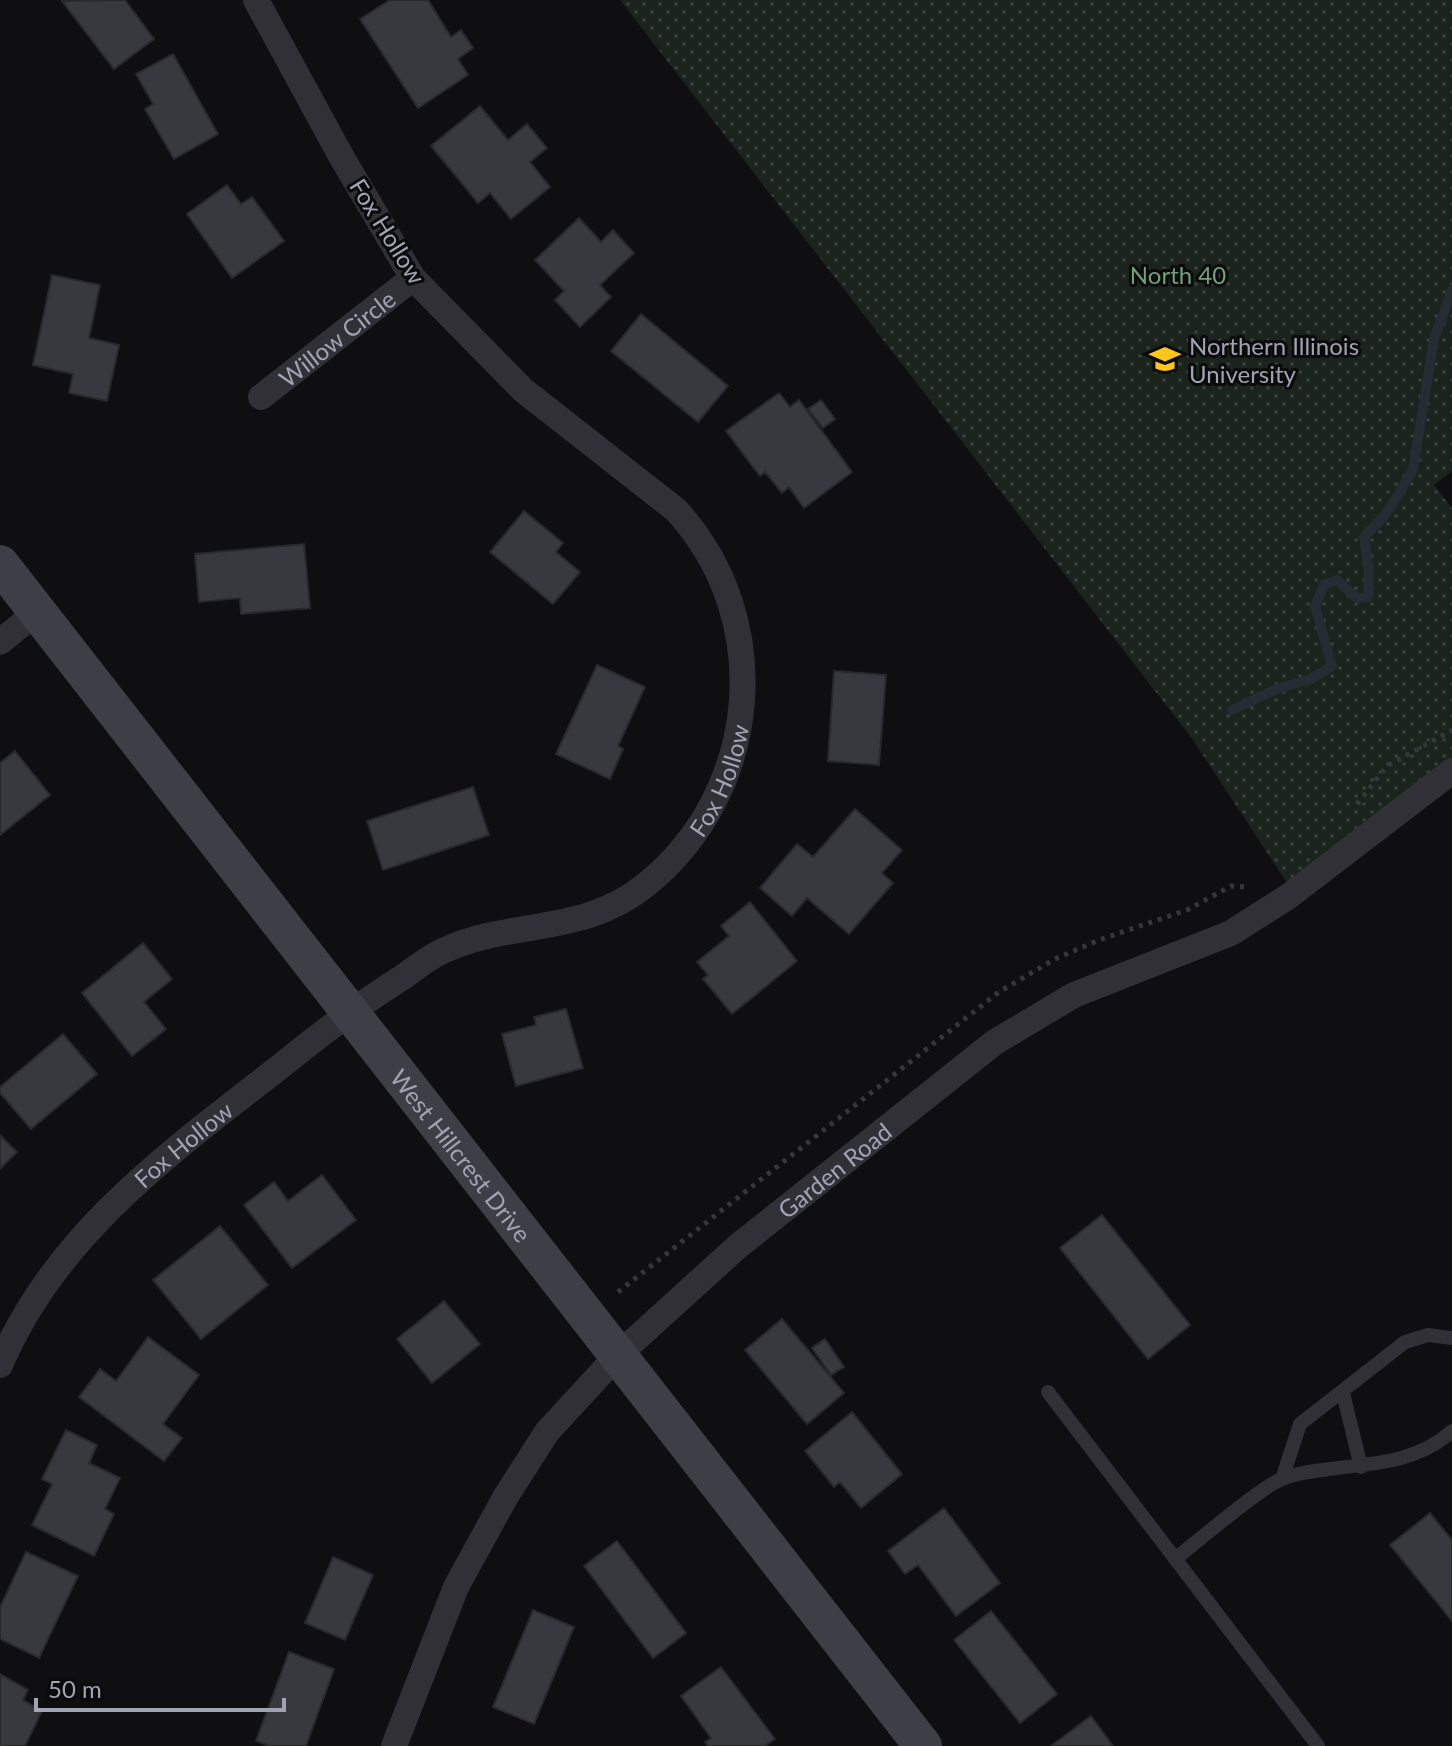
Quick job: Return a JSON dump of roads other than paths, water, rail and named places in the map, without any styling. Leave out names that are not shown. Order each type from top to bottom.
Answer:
[{"type":"street","name":"Fox Hollow","points":[[0,1365],[15,1329],[49,1276],[97,1219],[138,1179],[348,1012],[443,950],[492,936],[569,923],[607,909],[646,885],[700,828],[719,795],[733,759],[745,696],[744,655],[738,624],[723,581],[695,530],[676,510],[523,390],[413,278],[341,156],[256,0]]},
{"type":"street","name":"Willow Circle","points":[[261,397],[413,278]]},
{"type":"street","name":"West Hillcrest Drive","points":[[0,564],[616,1357],[923,1746]]},
{"type":"street","points":[[0,642],[37,612]]},
{"type":"street","name":"Garden Road","points":[[394,1746],[456,1587],[506,1496],[547,1432],[616,1357],[737,1247],[995,1042],[1074,995],[1231,933],[1289,896],[1452,771]]},
{"type":"lane","points":[[1282,1479],[1300,1424],[1405,1342],[1428,1335],[1452,1338]]},
{"type":"lane","points":[[1048,1392],[1318,1746]]},
{"type":"lane","points":[[1343,1393],[1361,1467]]},
{"type":"lane","points":[[1175,1559],[1282,1479],[1391,1462],[1440,1442],[1452,1431]]},
{"type":"waterway","points":[[1232,710],[1279,688],[1311,679],[1332,666],[1315,606],[1324,585],[1337,580],[1357,598],[1368,597],[1369,572],[1364,537],[1386,514],[1413,470],[1434,339],[1452,290]]},
{"type":"place","name":"Northern Illinois University","points":[[1165,359]]},
{"type":"park label","name":"North 40","points":[[1178,274]]}]
